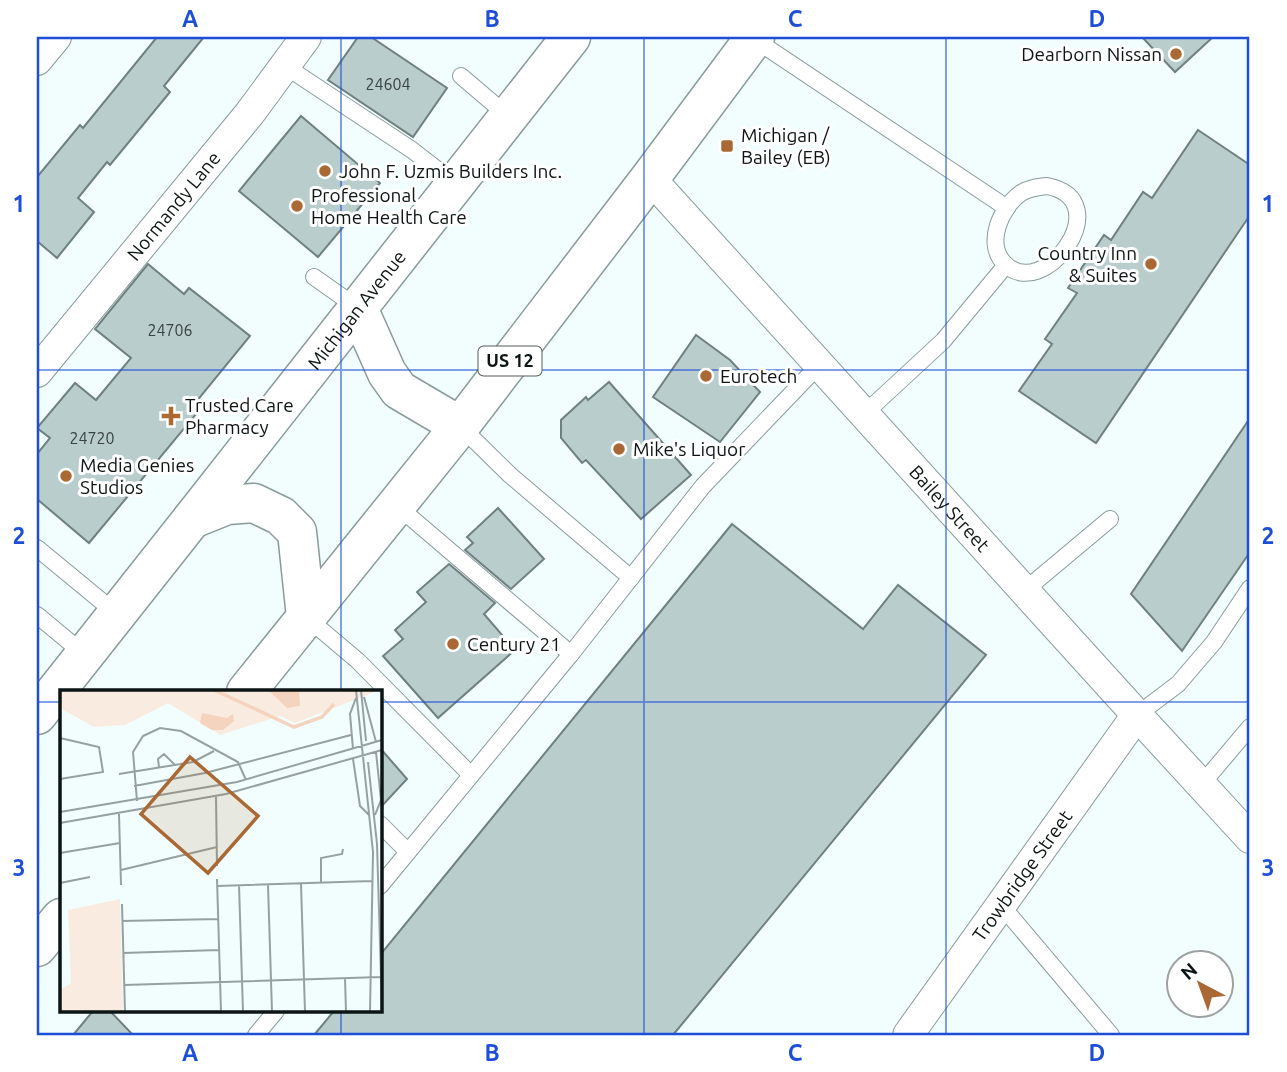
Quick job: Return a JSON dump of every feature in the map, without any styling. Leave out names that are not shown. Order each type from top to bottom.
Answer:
[{"type":"main road","name":"Michigan Avenue","points":[[37,715],[571,37]]},
{"type":"main road","name":"US 12","points":[[248,690],[460,426],[754,38]]},
{"type":"main road","points":[[358,308],[387,373],[399,390],[460,426]]},
{"type":"main road","points":[[192,519],[227,505],[254,503],[281,516],[297,532],[306,617]]},
{"type":"main road","points":[[37,947],[60,919]]},
{"type":"street","points":[[37,60],[56,37]]},
{"type":"street","name":"Normandy Lane","points":[[37,372],[250,113],[306,37]]},
{"type":"street","name":"Bailey Street","points":[[650,178],[1250,838]]},
{"type":"street","name":"Trowbridge Street","points":[[908,1035],[1137,715]]},
{"type":"lane","points":[[754,38],[1007,208]]},
{"type":"lane","points":[[285,66],[412,150],[456,184]]},
{"type":"lane","points":[[461,76],[508,117]]},
{"type":"lane","points":[[1030,188],[1060,188],[1069,194],[1076,205],[1077,218],[1069,245],[1060,256],[1037,272],[1024,274],[1011,270],[1006,265],[997,251],[996,233],[998,222],[1007,208],[1030,188]]},
{"type":"lane","points":[[864,414],[943,341],[1006,265]]},
{"type":"lane","points":[[314,277],[358,308]]},
{"type":"lane","points":[[382,884],[571,654],[703,486],[820,365]]},
{"type":"lane","points":[[460,426],[510,475],[631,578]]},
{"type":"lane","points":[[396,505],[571,654]]},
{"type":"lane","points":[[1024,591],[1110,519]]},
{"type":"lane","points":[[37,548],[117,614]]},
{"type":"lane","points":[[1137,715],[1178,684],[1214,642],[1250,588]]},
{"type":"lane","points":[[37,615],[84,654]]},
{"type":"lane","points":[[306,617],[358,661],[471,775]]},
{"type":"lane","points":[[1201,785],[1250,727]]},
{"type":"lane","points":[[382,826],[408,852]]},
{"type":"lane","points":[[1001,905],[1111,1035]]},
{"type":"lane","points":[[256,1035],[275,1012]]},
{"type":"building","points":[[157,37],[204,37],[164,86],[170,92],[110,165],[107,162],[78,198],[94,212],[57,258],[37,241],[37,177],[80,125],[83,128]]},
{"type":"building","points":[[358,37],[371,37],[447,88],[413,137],[328,80]]},
{"type":"building","name":"Dearborn Nissan","points":[[1142,37],[1213,37],[1175,72]]},
{"type":"building","points":[[301,116],[380,183],[318,257],[239,191]]},
{"type":"building","name":"Country Inn & Suites","points":[[1198,130],[1250,165],[1250,215],[1096,443],[1019,391],[1052,344],[1045,339],[1077,293],[1068,288],[1104,235],[1111,240],[1143,192],[1152,198]]},
{"type":"building","points":[[148,264],[184,294],[189,288],[250,336],[191,408],[197,413],[89,543],[37,499],[37,454],[50,438],[37,428],[75,383],[96,400],[131,358],[95,329]]},
{"type":"building","name":"Eurotech","points":[[696,335],[730,360],[760,392],[720,442],[653,397]]},
{"type":"building","name":"Mike's Liquor","points":[[609,382],[691,475],[641,519],[586,460],[582,463],[561,438],[561,420],[586,397],[588,400]]},
{"type":"building","points":[[1250,418],[1250,552],[1182,651],[1131,594]]},
{"type":"building","points":[[498,508],[544,559],[511,589],[465,550],[473,543],[467,537]]},
{"type":"building","points":[[732,524],[863,629],[898,585],[986,655],[673,1035],[314,1035],[333,1012],[382,1012],[382,953]]},
{"type":"building","name":"Century 21","points":[[449,564],[495,603],[484,614],[515,650],[438,718],[383,656],[403,639],[395,630],[426,602],[417,592]]},
{"type":"building","points":[[382,750],[407,779],[382,806]]},
{"type":"building","points":[[92,1012],[111,1012],[133,1035],[73,1035]]},
{"type":"place","name":"Dearborn Nissan","points":[[1176,54]]},
{"type":"place","name":"Michigan / Bailey (EB)","points":[[727,146]]},
{"type":"place","name":"John F. Uzmis Builders Inc.","points":[[325,171]]},
{"type":"place","name":"Professional Home Health Care","points":[[297,206]]},
{"type":"place","name":"Country Inn & Suites","points":[[1151,264]]},
{"type":"place","name":"Eurotech","points":[[706,376]]},
{"type":"place","name":"Trusted Care Pharmacy","points":[[171,416]]},
{"type":"place","name":"Mike's Liquor","points":[[619,449]]},
{"type":"place","name":"Media Genies Studios","points":[[66,476]]},
{"type":"place","name":"Century 21","points":[[453,644]]}]
